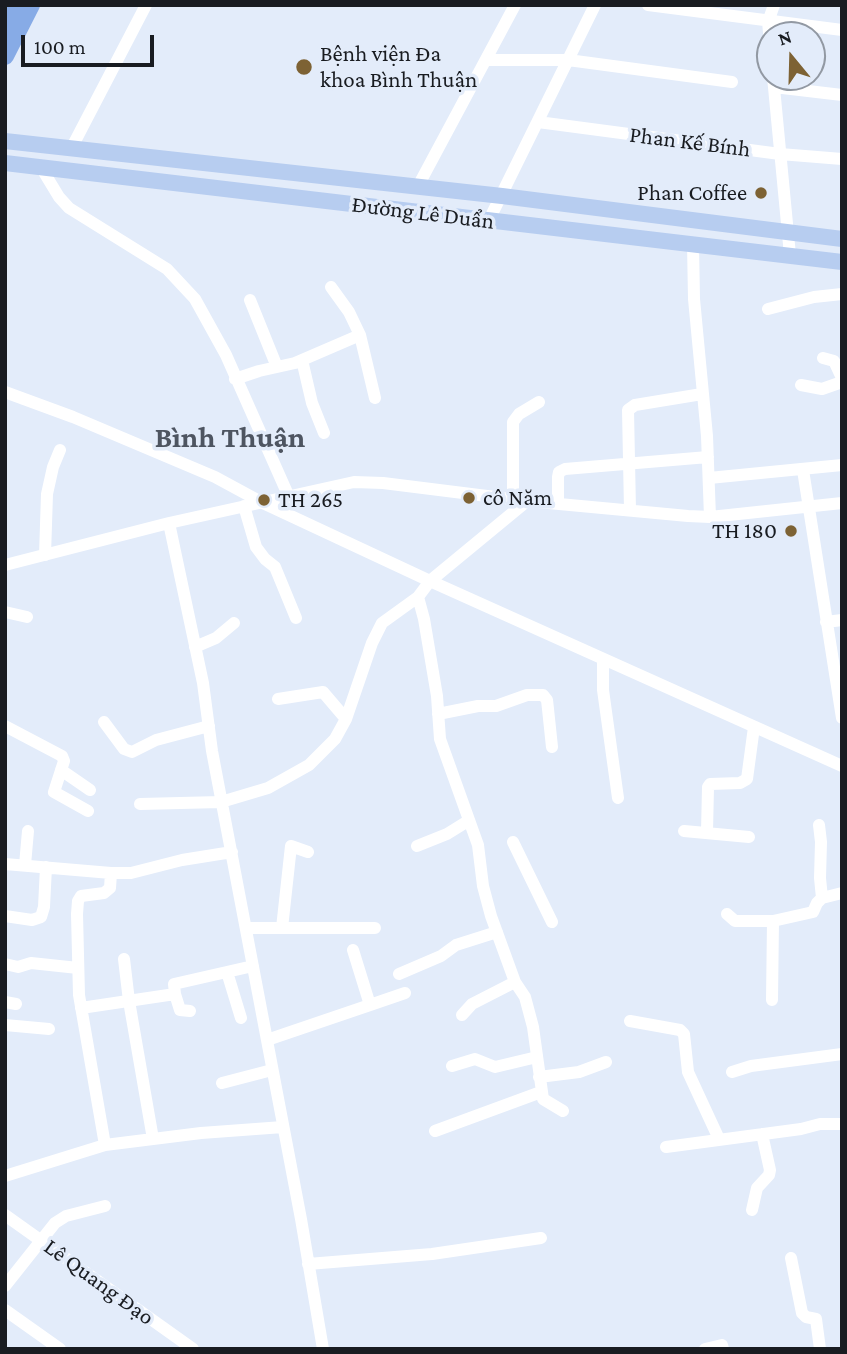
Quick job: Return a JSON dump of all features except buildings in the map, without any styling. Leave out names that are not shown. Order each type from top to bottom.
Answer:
[{"type":"highway","points":[[5,26],[16,5]]},
{"type":"highway","points":[[5,56],[31,5]]},
{"type":"main road","name":"Đường Lê Duẩn","points":[[5,141],[502,196],[842,239]]},
{"type":"main road","name":"Đường Lê Duẩn","points":[[5,163],[842,262]]},
{"type":"street","points":[[71,149],[146,5]]},
{"type":"street","points":[[416,188],[515,5]]},
{"type":"street","points":[[489,220],[595,5]]},
{"type":"street","points":[[648,5],[761,21]]},
{"type":"street","points":[[486,60],[568,61],[732,82]]},
{"type":"street","points":[[775,91],[790,255]]},
{"type":"street","name":"Phan Kế Bính","points":[[538,122],[780,154],[842,159]]},
{"type":"street","points":[[43,169],[59,197],[69,208],[158,262],[185,286],[205,314],[289,496]]},
{"type":"street","points":[[693,244],[694,299],[708,457],[709,517]]},
{"type":"street","points":[[331,287],[349,312],[359,335],[375,398]]},
{"type":"street","points":[[768,309],[842,294]]},
{"type":"street","points":[[250,300],[276,367]]},
{"type":"street","points":[[235,379],[302,360],[359,335]]},
{"type":"street","points":[[801,385],[822,389],[842,380],[834,361],[823,358]]},
{"type":"street","points":[[302,360],[312,403],[324,433]]},
{"type":"street","points":[[5,392],[159,452],[215,477],[263,503],[430,581],[842,766]]},
{"type":"street","points":[[630,510],[628,410],[635,405],[702,394]]},
{"type":"street","points":[[513,499],[513,422],[519,414],[539,402]]},
{"type":"street","points":[[45,555],[49,480],[60,450]]},
{"type":"street","points":[[558,503],[558,477],[562,470],[708,457]]},
{"type":"street","points":[[709,478],[842,465]]},
{"type":"street","points":[[803,470],[842,718]]},
{"type":"street","points":[[5,565],[169,523],[363,481],[513,499],[709,517],[842,502]]},
{"type":"street","points":[[139,804],[221,802],[268,788],[302,769],[331,744],[346,719],[378,629],[418,597],[430,581],[527,500]]},
{"type":"street","points":[[244,506],[256,547],[275,567],[296,618]]},
{"type":"street","points":[[169,523],[195,647],[221,802],[284,1127],[323,1349]]},
{"type":"street","points":[[418,597],[424,619],[440,739],[479,848],[485,894],[497,932],[515,982],[525,997],[533,1027],[543,1099],[563,1111]]},
{"type":"street","points":[[5,612],[27,617]]},
{"type":"street","points":[[826,622],[842,620]]},
{"type":"street","points":[[195,647],[216,638],[234,623]]},
{"type":"street","points":[[603,659],[603,690],[618,798]]},
{"type":"street","points":[[278,699],[323,692],[346,719]]},
{"type":"street","points":[[438,714],[478,706],[496,706],[527,695],[543,695],[547,699],[552,747]]},
{"type":"street","points":[[104,722],[124,749],[132,752],[156,740],[209,726]]},
{"type":"street","points":[[5,726],[62,756],[64,761],[54,792],[88,811]]},
{"type":"street","points":[[707,832],[708,787],[710,784],[744,782],[747,779],[754,727]]},
{"type":"street","points":[[61,770],[90,790]]},
{"type":"street","points":[[416,846],[447,834],[468,821]]},
{"type":"street","points":[[819,825],[822,898]]},
{"type":"street","points":[[25,865],[28,831]]},
{"type":"street","points":[[684,831],[749,837]]},
{"type":"street","points":[[513,842],[552,922]]},
{"type":"street","points":[[282,928],[291,846],[308,852]]},
{"type":"street","points":[[5,864],[131,873],[182,860],[232,852]]},
{"type":"street","points":[[5,916],[32,920],[41,917],[46,867]]},
{"type":"street","points":[[105,1145],[81,1008],[78,968],[79,898],[108,891],[111,873]]},
{"type":"street","points":[[727,914],[735,921],[773,921],[813,912],[822,898],[842,893]]},
{"type":"street","points":[[772,1000],[773,921]]},
{"type":"street","points":[[246,928],[375,928]]},
{"type":"street","points":[[399,974],[441,956],[456,945],[497,932]]},
{"type":"street","points":[[353,950],[370,1005]]},
{"type":"street","points":[[124,959],[128,1001],[153,1139]]},
{"type":"street","points":[[5,964],[18,967],[31,963],[78,968]]},
{"type":"street","points":[[190,1011],[180,1010],[174,984],[253,967]]},
{"type":"street","points":[[227,972],[241,1018]]},
{"type":"street","points":[[462,1015],[472,1004],[515,982]]},
{"type":"street","points":[[267,1040],[405,993]]},
{"type":"street","points":[[81,1008],[175,994]]},
{"type":"street","points":[[630,1021],[680,1030],[684,1034],[688,1072],[719,1139]]},
{"type":"street","points":[[5,1025],[49,1028]]},
{"type":"street","points":[[732,1072],[751,1066],[842,1054]]},
{"type":"street","points":[[452,1066],[475,1059],[495,1067],[537,1057]]},
{"type":"street","points":[[540,1077],[570,1074],[606,1062]]},
{"type":"street","points":[[222,1083],[272,1070]]},
{"type":"street","points":[[435,1131],[541,1092]]},
{"type":"street","points":[[666,1147],[820,1124],[842,1124]]},
{"type":"street","points":[[5,1176],[105,1145],[284,1127]]},
{"type":"street","points":[[752,1210],[757,1188],[769,1175],[770,1170],[762,1134]]},
{"type":"street","points":[[5,1286],[55,1223],[66,1216],[105,1206]]},
{"type":"street","name":"Lê Quang Đạo","points":[[5,1215],[193,1349]]},
{"type":"street","points":[[308,1264],[432,1254],[541,1238]]},
{"type":"street","points":[[792,1258],[802,1312],[806,1317],[816,1319],[820,1349]]},
{"type":"street","points":[[5,1310],[60,1349]]},
{"type":"street","points":[[705,1349],[722,1345],[723,1349]]},
{"type":"place","name":"Bệnh viện Đa khoa Bình Thuận","points":[[304,67]]},
{"type":"place","name":"Phan Coffee","points":[[761,193]]},
{"type":"place","name":"cô Năm","points":[[469,498]]},
{"type":"place","name":"TH 265","points":[[264,500]]},
{"type":"place","name":"TH 180","points":[[791,531]]},
{"type":"district","name":"Bình Thuận","points":[[230,438]]}]
